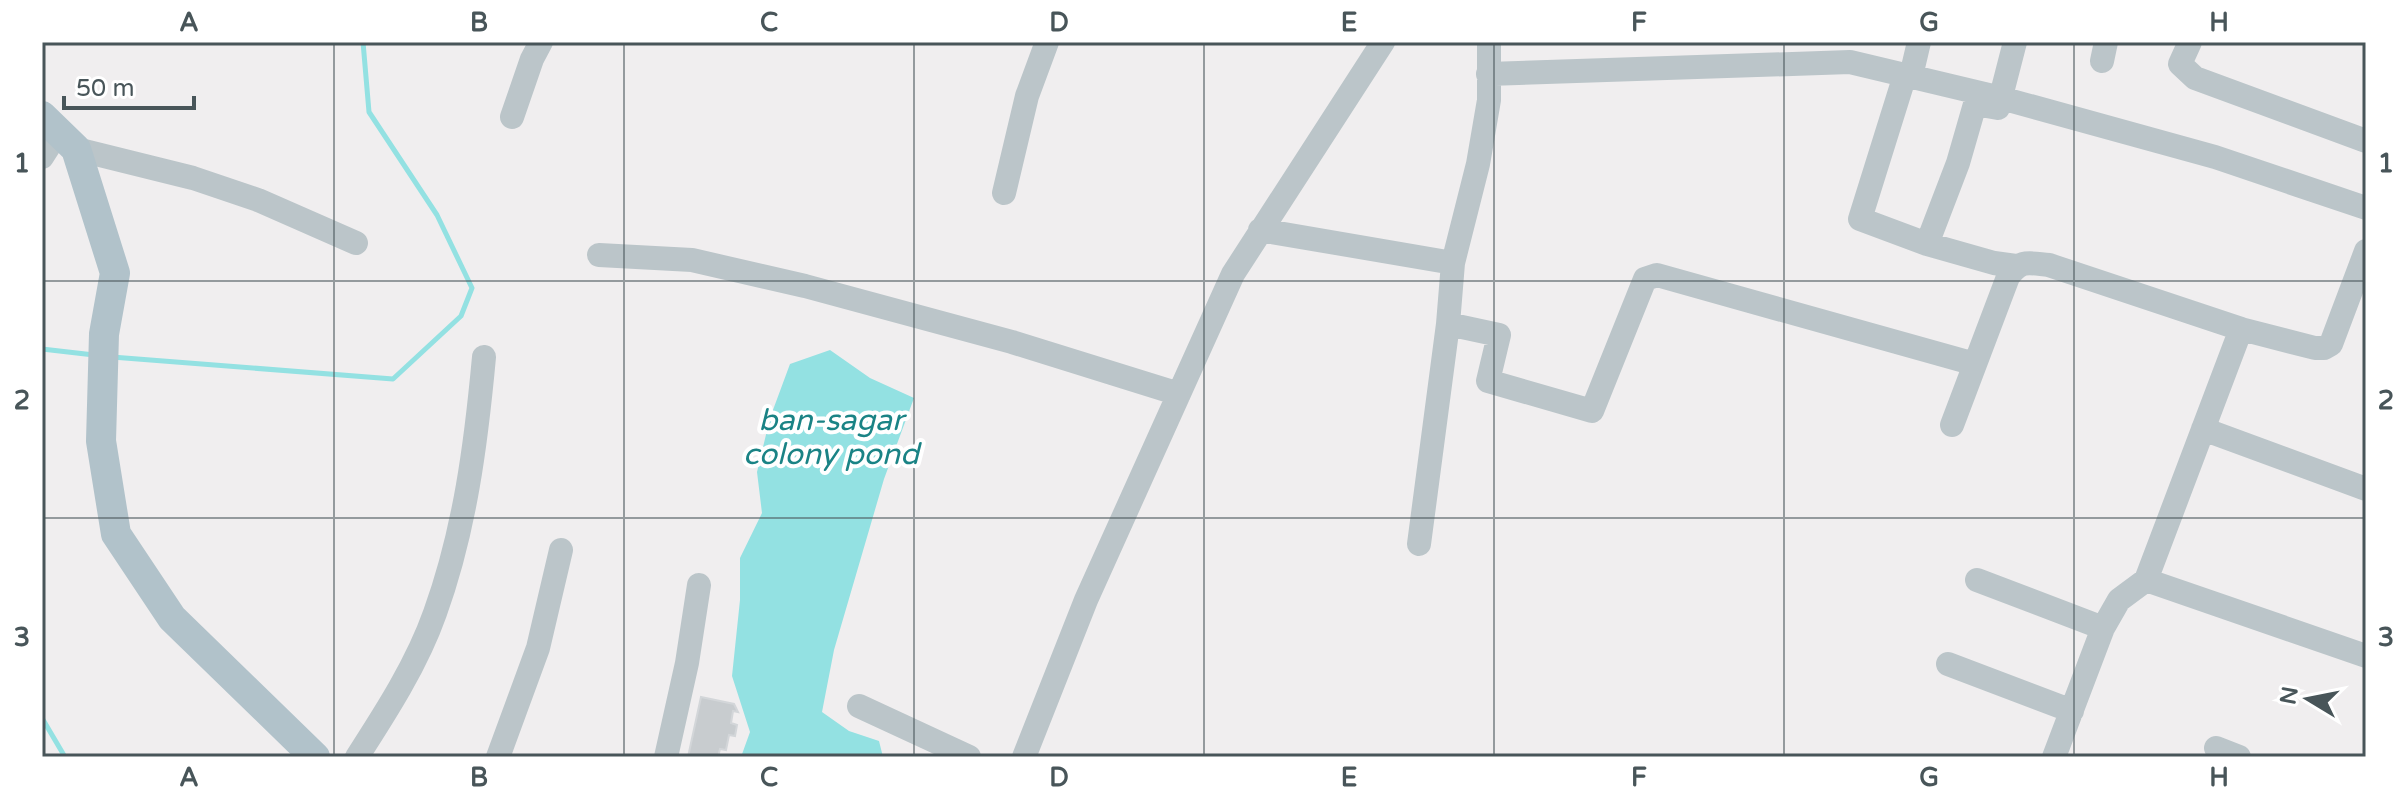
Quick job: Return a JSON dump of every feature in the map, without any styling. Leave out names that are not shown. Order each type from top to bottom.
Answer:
[{"type":"main road","points":[[59,132],[115,273],[104,334],[101,441],[116,534],[172,618],[315,757]]},
{"type":"street","points":[[512,117],[541,42]]},
{"type":"street","points":[[1004,193],[1027,96],[1047,42]]},
{"type":"street","points":[[1024,757],[1086,600],[1233,274],[1383,42]]},
{"type":"street","points":[[1419,544],[1453,263],[1478,164],[1489,100],[1489,42]]},
{"type":"street","points":[[1919,42],[1860,219],[1927,244],[2016,266]]},
{"type":"street","points":[[1927,244],[1958,163],[1975,104],[1998,108],[2015,42]]},
{"type":"street","points":[[2190,42],[2180,64],[2195,78],[2366,141]]},
{"type":"street","points":[[1488,74],[1850,62],[2001,98],[2215,157],[2366,208]]},
{"type":"street","points":[[42,157],[59,132],[258,200],[356,243]]},
{"type":"street","points":[[1260,230],[1453,263]]},
{"type":"street","points":[[1952,425],[2008,277],[2016,266],[2023,263],[2049,265],[2241,329],[2324,348],[2354,321],[2366,251]]},
{"type":"street","points":[[599,255],[692,260],[791,283],[1012,342],[1179,394]]},
{"type":"street","points":[[1448,324],[1499,335],[1488,381],[1592,411],[1645,279],[1657,275],[1975,364]]},
{"type":"street","points":[[2054,757],[2103,628],[2119,600],[2146,580],[2241,329]]},
{"type":"street","points":[[357,757],[394,699],[434,616],[450,567],[475,456],[484,357]]},
{"type":"street","points":[[2203,429],[2366,489]]},
{"type":"street","points":[[498,757],[538,648],[561,550]]},
{"type":"street","points":[[1977,580],[2103,628]]},
{"type":"street","points":[[2146,580],[2366,656]]},
{"type":"street","points":[[666,757],[687,663],[699,585]]},
{"type":"street","points":[[1948,664],[2072,711]]},
{"type":"street","points":[[859,706],[969,757]]},
{"type":"water","name":"ban-sagar colony pond","points":[[830,350],[870,378],[914,398],[884,479],[834,650],[822,712],[849,731],[879,741],[883,757],[741,757],[750,732],[732,676],[740,600],[740,558],[762,513],[757,472],[770,418],[790,364]]},
{"type":"building","points":[[701,697],[734,704],[738,712],[733,711],[731,723],[737,725],[735,736],[729,735],[726,750],[720,749],[718,757],[688,757]]},
{"type":"waterway","points":[[112,357],[393,379],[461,316],[472,288],[437,215],[369,112],[363,42]]},
{"type":"waterway","points":[[42,349],[94,355]]},
{"type":"waterway","points":[[42,718],[65,757]]}]
